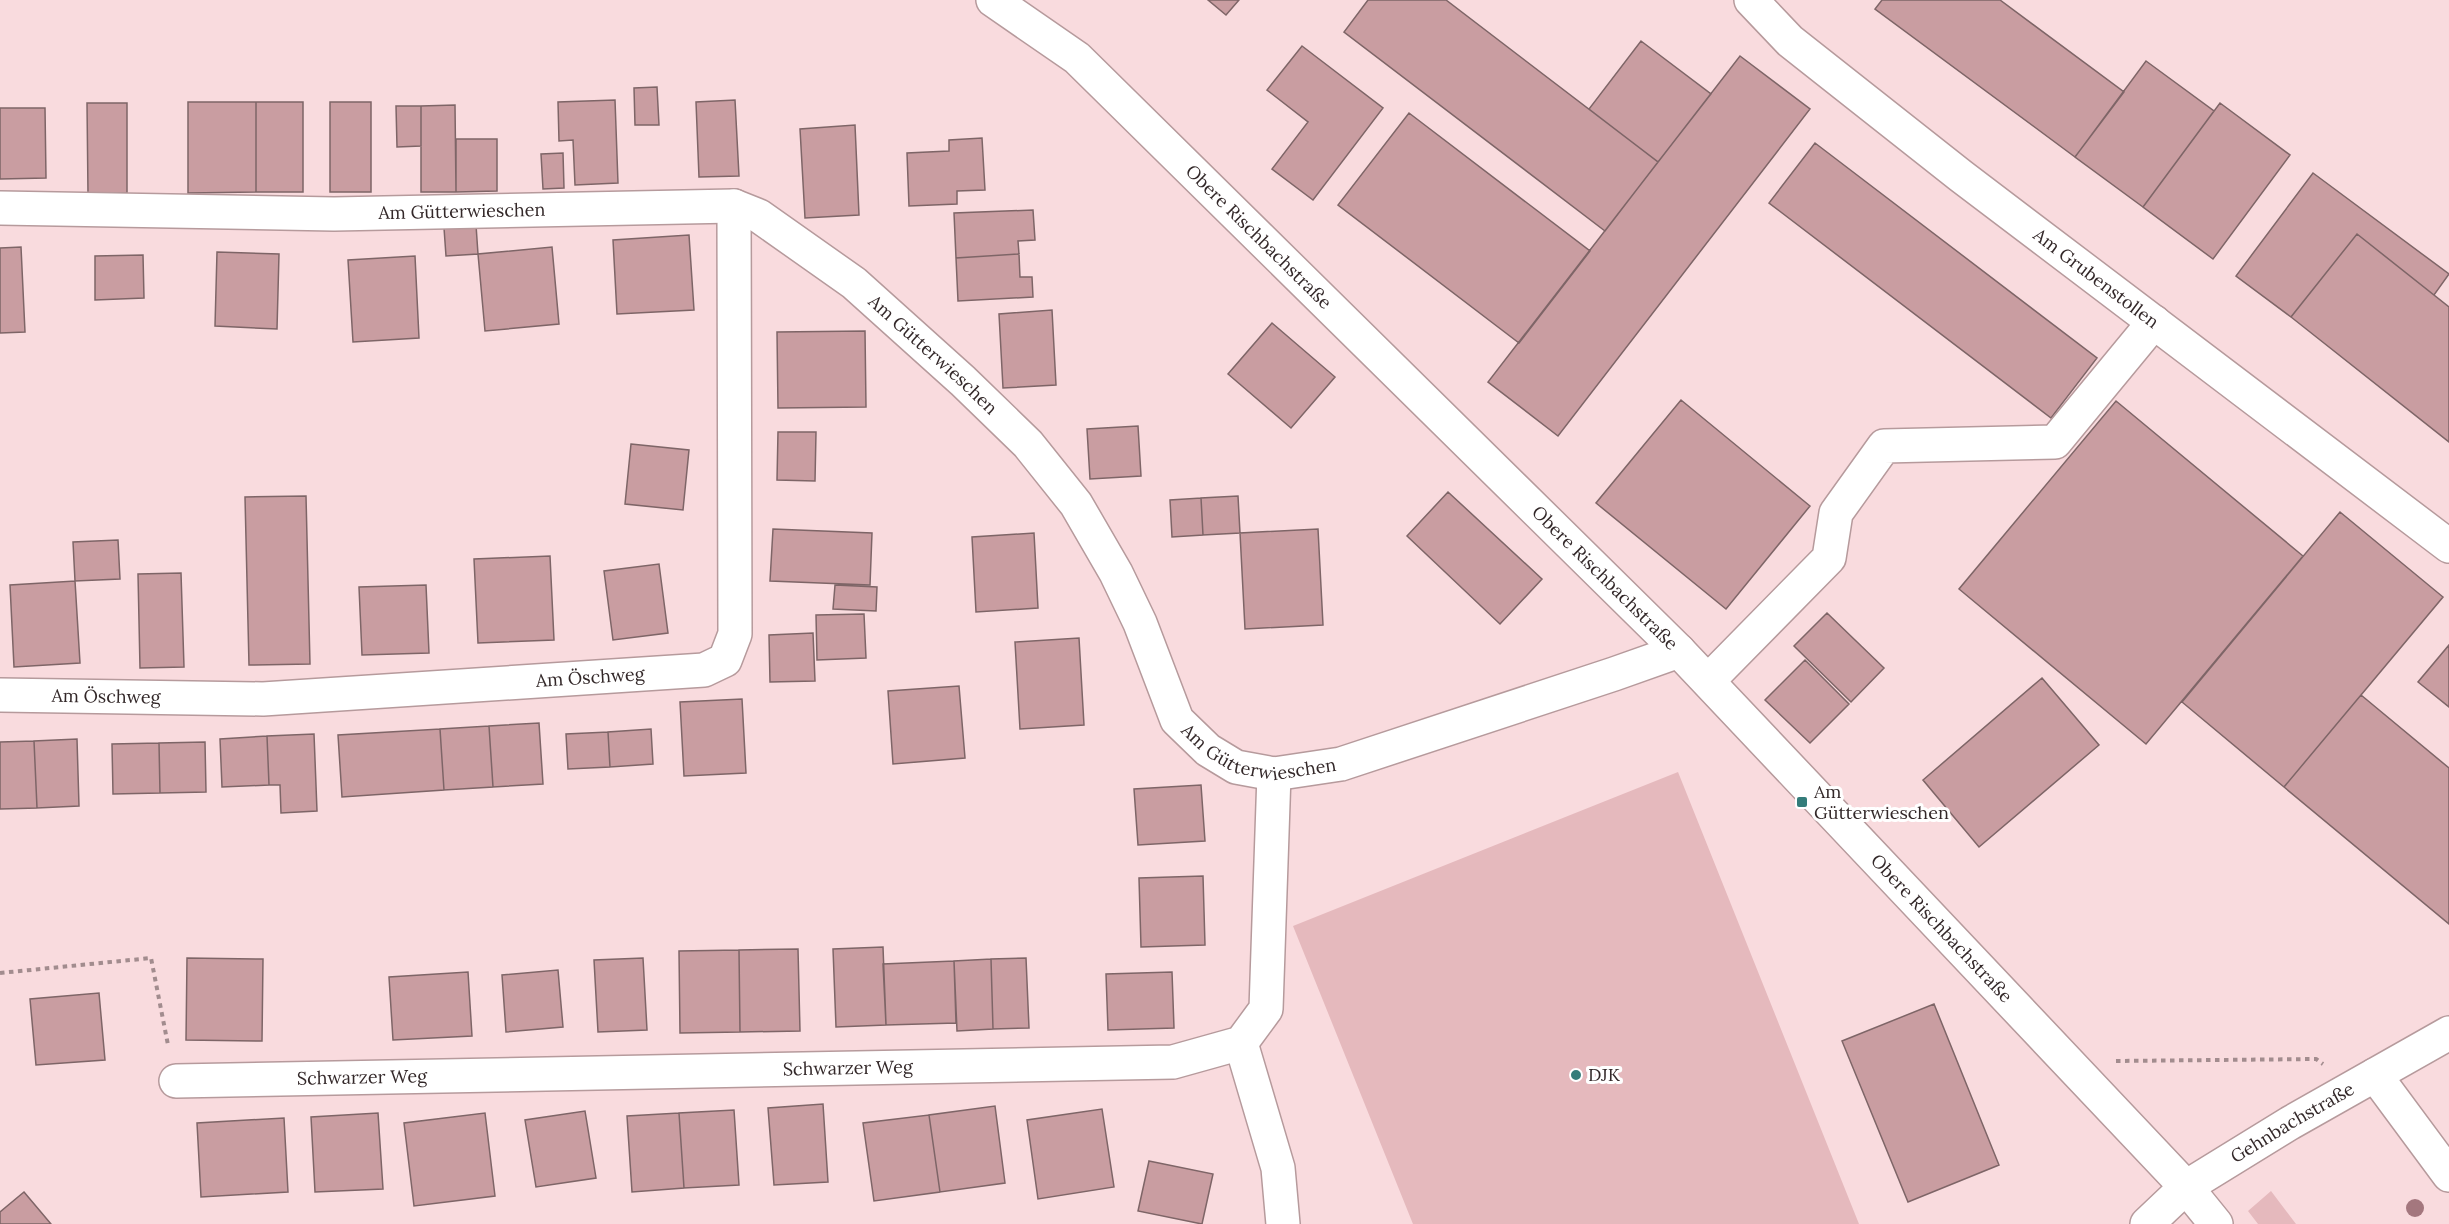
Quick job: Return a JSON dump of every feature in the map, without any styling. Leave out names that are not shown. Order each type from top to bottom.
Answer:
[{"type":"street","name":"Obere Rischbachstraße","points":[[993,0],[1077,58],[1679,651],[2187,1187],[2216,1224]]},
{"type":"street","name":"Am Grubenstollen","points":[[1751,0],[1799,48],[1961,176],[2449,546]]},
{"type":"street","name":"Am Gütterwieschen","points":[[0,208],[334,214],[734,206],[759,216],[854,283],[963,381],[1028,444],[1076,504],[1116,573],[1140,622],[1177,720],[1208,750],[1236,767],[1274,774],[1341,764],[1679,651]]},
{"type":"street","name":"Am Öschweg","points":[[0,695],[263,699],[704,670],[725,660],[735,634],[734,206]]},
{"type":"street","points":[[1708,681],[1829,558],[1836,513],[1884,446],[2055,442],[2154,322]]},
{"type":"street","points":[[1274,774],[1266,1009],[1241,1043],[1278,1168],[1283,1224]]},
{"type":"street","name":"Gehnbachstraße","points":[[2147,1224],[2187,1187],[2449,1033]]},
{"type":"street","name":"Schwarzer Weg","points":[[176,1081],[1173,1062],[1241,1043]]},
{"type":"street","points":[[2364,1081],[2449,1175]]},
{"type":"path","points":[[0,973],[151,958],[176,1081]]},
{"type":"path","points":[[2111,1061],[2316,1059],[2364,1081]]},
{"type":"shaded area","name":"DJK","points":[[1678,772],[1859,1224],[1413,1224],[1293,926]]},
{"type":"shaded area","points":[[2271,1191],[2296,1224],[2258,1224],[2248,1211]]},
{"type":"building","points":[[1208,0],[1239,0],[1226,15]]},
{"type":"building","points":[[1368,0],[1446,0],[1658,162],[1605,231],[1344,32]]},
{"type":"building","points":[[1882,0],[2000,0],[2124,92],[2075,157],[1875,9]]},
{"type":"building","points":[[1641,41],[1711,94],[1658,162],[1589,109]]},
{"type":"building","points":[[1302,46],[1383,108],[1313,200],[1272,169],[1308,122],[1267,90]]},
{"type":"building","points":[[1740,56],[1810,109],[1558,436],[1488,382]]},
{"type":"building","points":[[2146,61],[2214,111],[2143,207],[2075,157]]},
{"type":"building","points":[[657,87],[659,125],[635,125],[634,88]]},
{"type":"building","points":[[615,100],[618,183],[575,185],[573,140],[559,141],[558,102]]},
{"type":"building","points":[[735,100],[739,176],[699,177],[696,102]]},
{"type":"building","points":[[188,102],[256,102],[256,192],[188,193]]},
{"type":"building","points":[[256,102],[303,102],[303,192],[256,192]]},
{"type":"building","points":[[330,102],[371,102],[371,192],[330,192]]},
{"type":"building","points":[[87,103],[127,103],[127,193],[88,194]]},
{"type":"building","points":[[2220,103],[2290,155],[2213,259],[2143,207]]},
{"type":"building","points":[[455,105],[456,192],[421,192],[421,106]]},
{"type":"building","points":[[396,106],[421,106],[421,146],[397,147]]},
{"type":"building","points":[[0,108],[45,108],[46,178],[0,179]]},
{"type":"building","points":[[1409,113],[1590,251],[1519,343],[1338,205]]},
{"type":"building","points":[[855,125],[859,215],[805,218],[800,129]]},
{"type":"building","points":[[982,138],[985,190],[957,191],[957,204],[909,206],[907,153],[949,151],[949,140]]},
{"type":"building","points":[[456,139],[497,139],[497,191],[456,192]]},
{"type":"building","points":[[1815,143],[2097,358],[2051,418],[1769,203]]},
{"type":"building","points":[[563,153],[564,188],[543,189],[541,154]]},
{"type":"building","points":[[2313,173],[2449,274],[2434,295],[2357,234],[2291,317],[2236,276]]},
{"type":"building","points":[[1033,210],[1035,240],[1018,241],[1019,254],[956,258],[954,213]]},
{"type":"building","points":[[476,225],[478,254],[446,256],[444,228]]},
{"type":"building","points":[[2357,234],[2449,307],[2449,442],[2291,317]]},
{"type":"building","points":[[689,235],[694,310],[617,314],[613,240]]},
{"type":"building","points":[[21,247],[25,332],[0,333],[0,248]]},
{"type":"building","points":[[552,247],[559,324],[485,331],[478,254]]},
{"type":"building","points":[[217,252],[279,254],[277,329],[215,326]]},
{"type":"building","points":[[1019,254],[1020,277],[1032,277],[1033,297],[958,301],[956,258]]},
{"type":"building","points":[[143,255],[144,298],[95,300],[95,256]]},
{"type":"building","points":[[415,256],[419,338],[353,342],[348,260]]},
{"type":"building","points":[[1052,310],[1056,385],[1003,388],[999,314]]},
{"type":"building","points":[[1272,323],[1335,377],[1291,428],[1228,374]]},
{"type":"building","points":[[865,331],[866,407],[778,408],[777,332]]},
{"type":"building","points":[[1681,400],[1810,506],[1726,609],[1596,503]]},
{"type":"building","points":[[2116,401],[2303,556],[2146,744],[1959,589]]},
{"type":"building","points":[[1138,426],[1141,476],[1090,479],[1087,429]]},
{"type":"building","points":[[778,432],[816,432],[815,481],[777,480]]},
{"type":"building","points":[[631,444],[689,450],[683,510],[625,504]]},
{"type":"building","points":[[1448,492],[1542,579],[1500,624],[1407,536]]},
{"type":"building","points":[[306,496],[310,664],[249,665],[245,497]]},
{"type":"building","points":[[1238,496],[1240,533],[1203,535],[1201,498]]},
{"type":"building","points":[[1201,498],[1203,535],[1172,537],[1170,500]]},
{"type":"building","points":[[2340,512],[2443,597],[2284,787],[2182,702]]},
{"type":"building","points":[[773,529],[872,533],[870,585],[770,581]]},
{"type":"building","points":[[1318,529],[1323,625],[1245,629],[1240,533]]},
{"type":"building","points":[[1034,533],[1038,608],[976,612],[972,537]]},
{"type":"building","points":[[118,540],[120,579],[75,581],[73,542]]},
{"type":"building","points":[[550,556],[554,640],[478,643],[474,559]]},
{"type":"building","points":[[659,564],[668,633],[613,640],[604,571]]},
{"type":"building","points":[[181,573],[184,667],[140,668],[138,574]]},
{"type":"building","points":[[75,581],[80,663],[14,667],[10,585]]},
{"type":"building","points":[[426,585],[429,653],[362,655],[359,587]]},
{"type":"building","points":[[835,585],[877,587],[876,611],[833,609]]},
{"type":"building","points":[[1827,613],[1884,668],[1851,702],[1794,646]]},
{"type":"building","points":[[864,614],[866,658],[817,660],[816,615]]},
{"type":"building","points":[[813,633],[815,681],[770,682],[769,635]]},
{"type":"building","points":[[1079,638],[1084,725],[1020,729],[1015,642]]},
{"type":"building","points":[[2449,645],[2449,707],[2418,682]]},
{"type":"building","points":[[1805,660],[1849,704],[1810,743],[1765,700]]},
{"type":"building","points":[[2042,678],[2099,745],[1979,847],[1923,780]]},
{"type":"building","points":[[959,686],[965,758],[893,764],[888,691]]},
{"type":"building","points":[[2361,695],[2449,768],[2449,924],[2284,787]]},
{"type":"building","points":[[742,699],[746,773],[684,776],[680,702]]},
{"type":"building","points":[[539,723],[543,784],[493,787],[489,726]]},
{"type":"building","points":[[489,726],[493,787],[444,790],[440,729]]},
{"type":"building","points":[[440,729],[444,790],[342,797],[338,735]]},
{"type":"building","points":[[651,729],[653,764],[610,767],[608,732]]},
{"type":"building","points":[[608,732],[610,767],[568,769],[566,734]]},
{"type":"building","points":[[314,734],[317,811],[281,813],[280,785],[269,785],[267,736]]},
{"type":"building","points":[[267,736],[269,785],[222,787],[220,739]]},
{"type":"building","points":[[77,739],[79,806],[37,808],[34,741]]},
{"type":"building","points":[[34,741],[37,808],[0,809],[0,742]]},
{"type":"building","points":[[205,742],[206,792],[160,793],[159,743]]},
{"type":"building","points":[[159,743],[160,793],[113,794],[112,744]]},
{"type":"building","points":[[1201,785],[1205,841],[1138,845],[1134,789]]},
{"type":"building","points":[[1203,876],[1205,945],[1141,947],[1139,878]]},
{"type":"building","points":[[883,947],[886,1025],[836,1027],[833,949]]},
{"type":"building","points":[[798,949],[800,1031],[740,1032],[739,950]]},
{"type":"building","points":[[739,950],[740,1032],[680,1033],[679,951]]},
{"type":"building","points":[[187,958],[263,959],[262,1041],[186,1040]]},
{"type":"building","points":[[643,958],[647,1030],[598,1032],[594,960]]},
{"type":"building","points":[[1026,958],[1029,1028],[993,1029],[991,959]]},
{"type":"building","points":[[991,959],[993,1029],[957,1031],[954,961]]},
{"type":"building","points":[[954,961],[956,1023],[886,1025],[883,964]]},
{"type":"building","points":[[558,970],[563,1027],[506,1032],[502,975]]},
{"type":"building","points":[[468,972],[472,1036],[393,1040],[389,977]]},
{"type":"building","points":[[1172,972],[1174,1028],[1108,1030],[1106,974]]},
{"type":"building","points":[[99,993],[105,1060],[36,1065],[30,999]]},
{"type":"building","points":[[1934,1004],[1999,1165],[1908,1202],[1842,1041]]},
{"type":"building","points":[[823,1104],[828,1182],[774,1185],[768,1108]]},
{"type":"building","points":[[995,1106],[1005,1183],[940,1192],[929,1115]]},
{"type":"building","points":[[1102,1109],[1114,1187],[1038,1199],[1027,1120]]},
{"type":"building","points":[[734,1110],[739,1185],[684,1188],[679,1113]]},
{"type":"building","points":[[585,1111],[596,1178],[536,1187],[525,1120]]},
{"type":"building","points":[[378,1113],[383,1189],[315,1192],[311,1117]]},
{"type":"building","points":[[485,1113],[495,1196],[414,1206],[404,1123]]},
{"type":"building","points":[[679,1113],[684,1188],[632,1192],[627,1116]]},
{"type":"building","points":[[929,1115],[940,1192],[874,1201],[863,1123]]},
{"type":"building","points":[[284,1118],[288,1192],[201,1197],[197,1123]]},
{"type":"building","points":[[1149,1161],[1213,1174],[1202,1224],[1138,1211]]},
{"type":"building","points":[[24,1192],[51,1224],[0,1224],[0,1212]]},
{"type":"place","name":"Am Gütterwieschen","points":[[1802,802]]},
{"type":"place","name":"DJK","points":[[1576,1075]]}]
